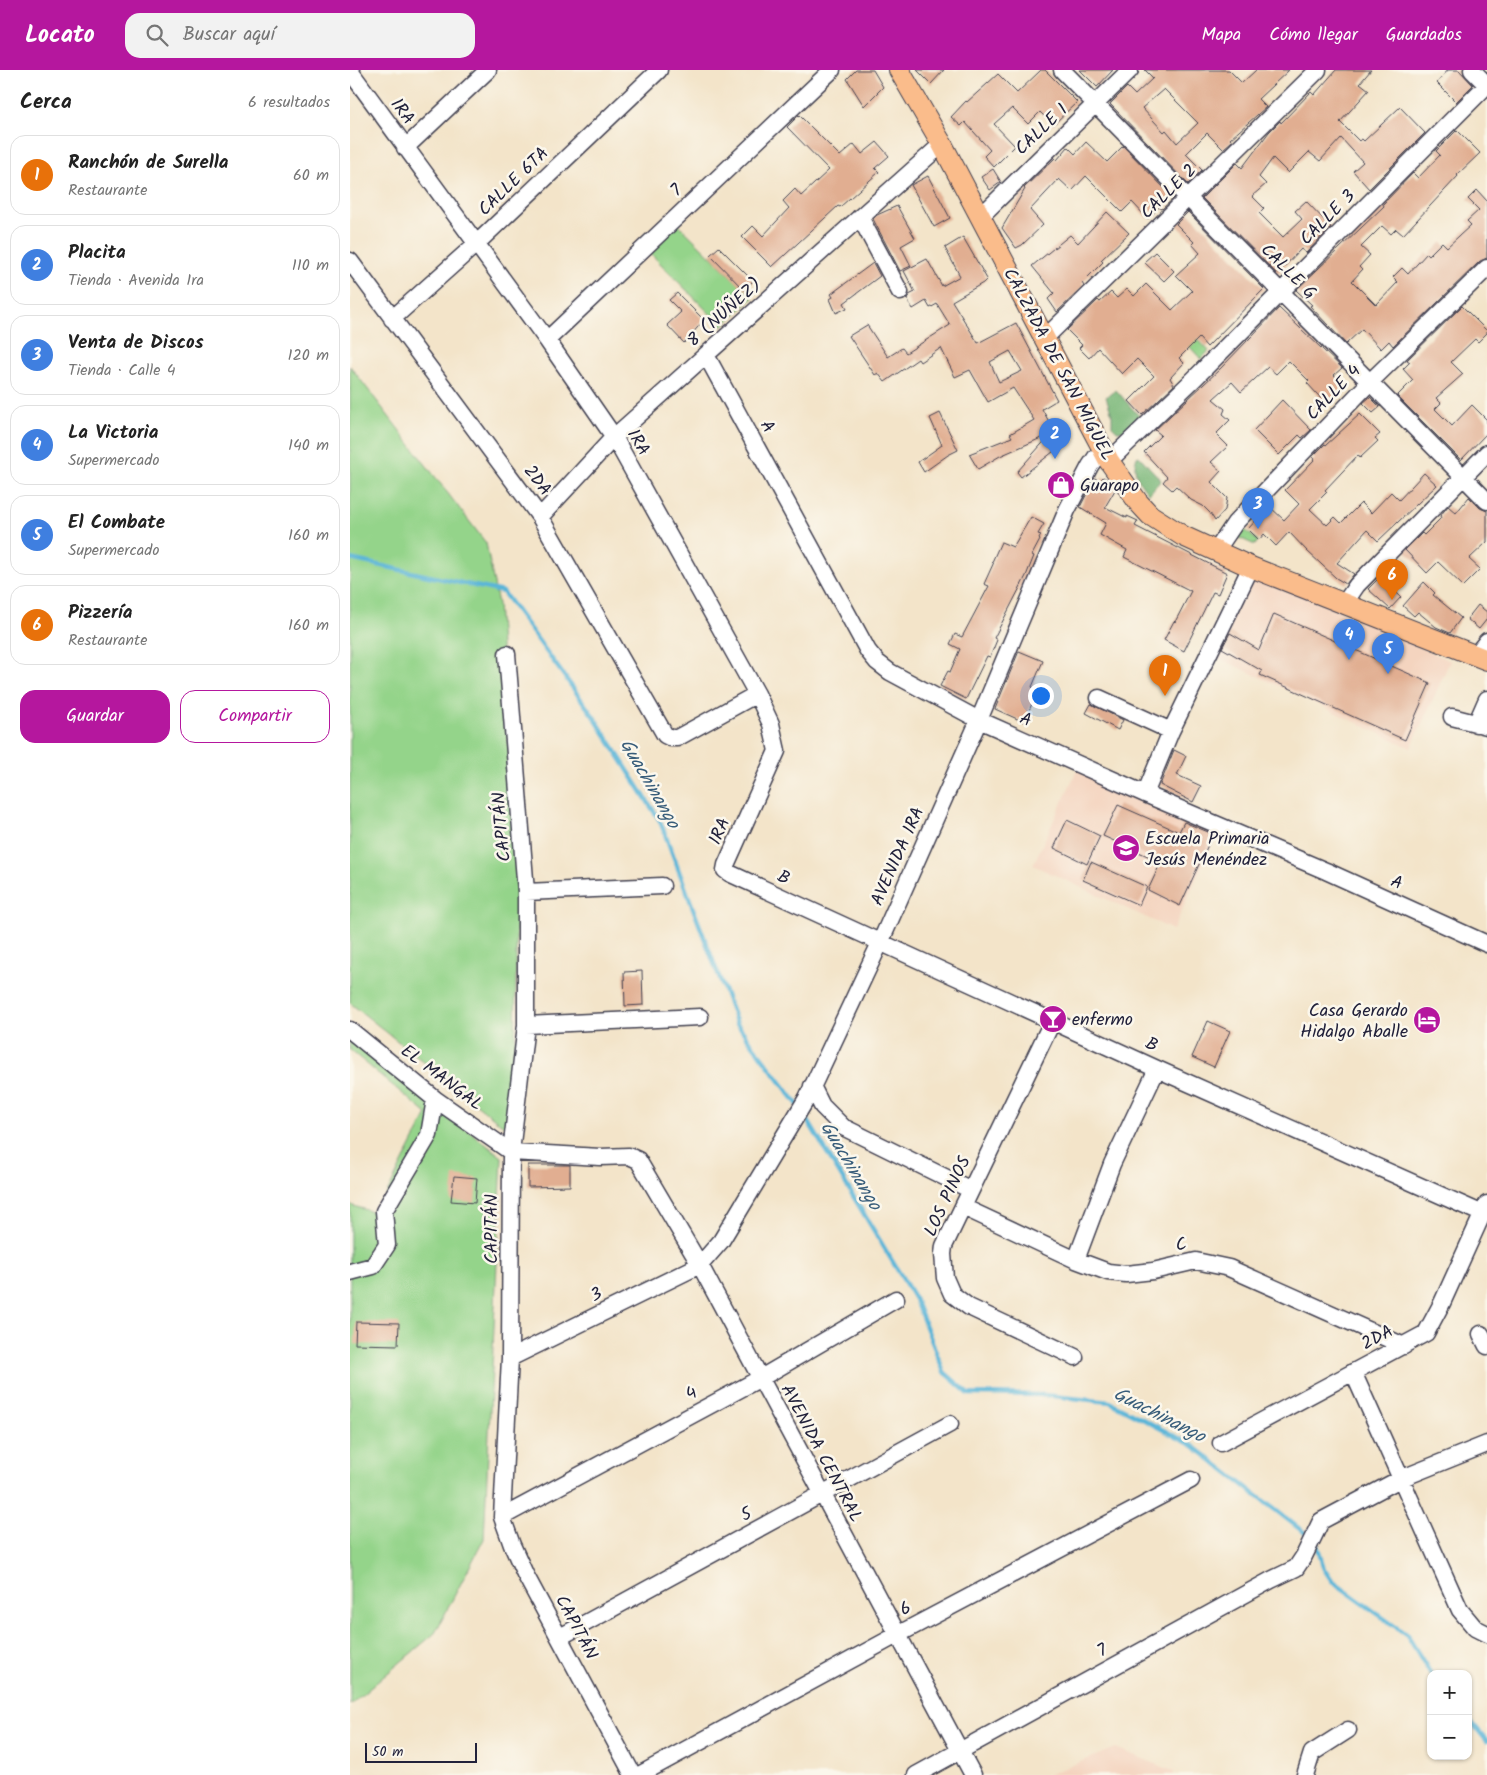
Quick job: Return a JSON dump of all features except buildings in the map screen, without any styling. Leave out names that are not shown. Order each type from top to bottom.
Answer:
[{"type":"main road","name":"CALZADA DE SAN MIGUEL","points":[[899,70],[942,144],[1107,456],[1138,502],[1150,515],[1183,536],[1252,567],[1344,604],[1483,652]]},
{"type":"street","points":[[405,148],[488,70]]},
{"type":"street","name":"CALLE 6TA","points":[[392,319],[476,244],[659,70]]},
{"type":"street","name":"7","points":[[547,340],[832,70]]},
{"type":"street","name":"CALLE G","points":[[1062,70],[1487,501]]},
{"type":"street","name":"CALLE 1","points":[[980,216],[1130,70]]},
{"type":"street","name":"CALLE 2","points":[[1045,338],[1318,70]]},
{"type":"street","points":[[1472,70],[1487,85]]},
{"type":"street","name":"1RA","points":[[350,71],[547,340],[614,437],[771,724],[777,751],[725,870]]},
{"type":"street","name":"CALLE 3","points":[[1107,456],[1281,292],[1487,85]]},
{"type":"street","name":"8 (NÚÑEZ)","points":[[540,517],[614,437],[942,144]]},
{"type":"street","points":[[860,217],[900,292]]},
{"type":"street","name":"2DA","points":[[350,261],[540,517],[665,735],[677,738],[756,694]]},
{"type":"street","name":"CALLE 4","points":[[1216,551],[1235,523],[1370,382],[1487,268]]},
{"type":"street","name":"A","points":[[706,355],[868,651],[877,662],[890,672],[979,720],[1145,794],[1326,871],[1487,944]]},
{"type":"street","points":[[1344,604],[1357,585],[1487,453]]},
{"type":"street","name":"AVENIDA 1RA","points":[[700,1265],[721,1241],[809,1092],[880,943],[979,720],[1067,510],[1096,457],[1107,456]]},
{"type":"street","points":[[1145,794],[1171,731],[1252,567]]},
{"type":"street","name":"CAPITÁN","points":[[507,654],[526,892],[526,1025],[511,1152],[510,1358],[502,1517],[525,1574],[633,1775]]},
{"type":"street","points":[[1099,698],[1171,731]]},
{"type":"street","points":[[1452,717],[1482,725],[1487,699]]},
{"type":"street","name":"B","points":[[725,870],[880,943],[1157,1068],[1485,1209]]},
{"type":"street","points":[[526,892],[662,886]]},
{"type":"street","points":[[526,1025],[700,1017]]},
{"type":"street","name":"LOS PINOS","points":[[1053,1020],[944,1246],[943,1254],[945,1278],[952,1294],[969,1307],[1075,1356]]},
{"type":"street","name":"EL MANGAL","points":[[350,1030],[435,1099],[511,1152]]},
{"type":"street","points":[[1076,1260],[1112,1164],[1157,1068]]},
{"type":"street","points":[[809,1092],[843,1127],[971,1190]]},
{"type":"street","points":[[350,1272],[373,1266],[387,1245],[384,1211],[429,1135],[435,1099]]},
{"type":"street","name":"AVENIDA CENTRAL","points":[[511,1152],[629,1156],[638,1160],[700,1265],[759,1379],[973,1775]]},
{"type":"street","name":"C","points":[[963,1207],[1076,1260],[1108,1272],[1126,1274],[1152,1271],[1196,1260],[1229,1268],[1404,1346]]},
{"type":"street","name":"2DA","points":[[1221,1443],[1426,1333],[1442,1303],[1485,1209]]},
{"type":"street","name":"3","points":[[510,1358],[700,1265]]},
{"type":"street","name":"4","points":[[502,1517],[759,1379],[896,1299]]},
{"type":"street","points":[[1353,1372],[1460,1610],[1481,1631]]},
{"type":"street","name":"5","points":[[560,1637],[950,1424]]},
{"type":"street","points":[[1400,1479],[1487,1444]]},
{"type":"street","name":"7","points":[[916,1775],[1296,1568],[1321,1521],[1400,1479]]},
{"type":"street","name":"6","points":[[639,1775],[897,1635],[1191,1480]]},
{"type":"street","points":[[1305,1775],[1312,1753],[1348,1730]]},
{"type":"shaded area","points":[[1253,569],[1450,661],[1411,748],[1212,655]]},
{"type":"shaded area","name":"Escuela Primaria Jesús Menéndez","points":[[1078,768],[1218,831],[1173,930],[1033,865]]},
{"type":"shaded area","points":[[1116,1748],[1173,1771],[1174,1775],[1047,1775]]},
{"type":"green space","points":[[677,223],[753,298],[722,326],[649,252]]},
{"type":"green space","points":[[1185,326],[1209,351],[1201,359],[1177,333]]},
{"type":"green space","points":[[350,366],[486,543],[498,604],[517,868],[515,1055],[510,1122],[505,1127],[350,1003]]},
{"type":"green space","points":[[1116,390],[1140,417],[1126,431],[1117,431],[1112,426],[1112,415],[1106,397]]},
{"type":"green space","points":[[1139,456],[1161,480],[1149,494],[1136,472],[1135,462]]},
{"type":"green space","points":[[1240,526],[1258,541],[1255,545],[1235,536]]},
{"type":"green space","points":[[350,1038],[502,1157],[484,1539],[435,1633],[350,1705],[350,1205],[377,1213],[427,1114],[350,1050]]},
{"type":"waterway","name":"Guachinango","points":[[350,559],[503,592],[594,717],[660,821],[737,1024],[798,1105]]},
{"type":"waterway","name":"Guachinango","points":[[802,1111],[915,1299],[944,1372],[969,1394],[1044,1395],[1110,1402],[1192,1445],[1310,1537]]},
{"type":"waterway","name":"Guachinango","points":[[1316,1542],[1324,1569],[1332,1581],[1407,1635],[1429,1670]]},
{"type":"waterway","name":"Guachinango","points":[[1472,1723],[1487,1741]]},
{"type":"place","name":"Placita","points":[[1055,459]]},
{"type":"place","name":"Guarapo","points":[[1061,485]]},
{"type":"place","name":"Venta de Discos","points":[[1258,529]]},
{"type":"place","name":"Pizzería","points":[[1392,600]]},
{"type":"place","name":"La Victoria","points":[[1349,660]]},
{"type":"place","name":"El Combate","points":[[1388,674]]},
{"type":"place","name":"Ranchón de Surella","points":[[1165,696]]},
{"type":"place","name":"Escuela Primaria Jesús Menéndez","points":[[1126,848]]},
{"type":"place","name":"enfermo","points":[[1053,1019]]},
{"type":"place","name":"Casa Gerardo Hidalgo Aballe","points":[[1427,1020]]}]
